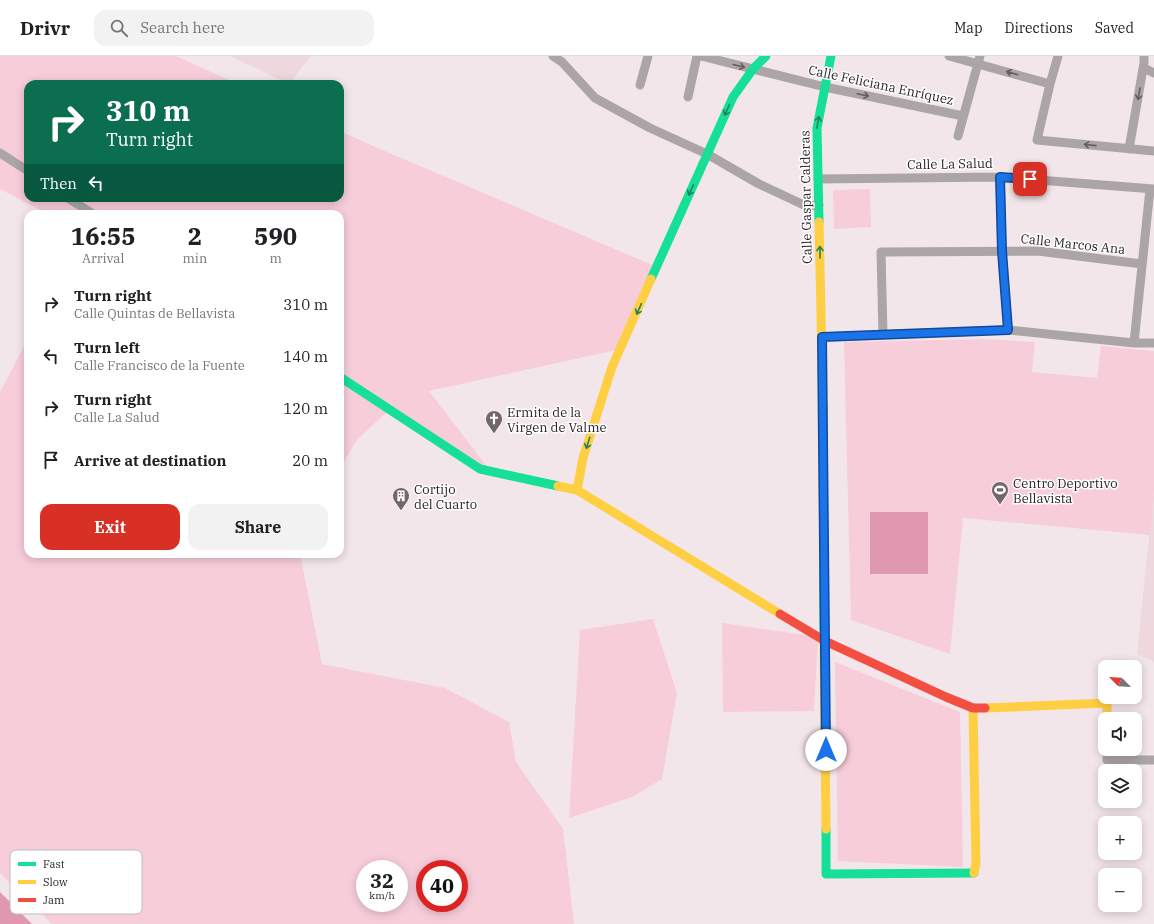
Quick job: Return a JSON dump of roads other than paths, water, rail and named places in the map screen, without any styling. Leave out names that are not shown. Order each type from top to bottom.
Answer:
[{"type":"street","points":[[553,56],[562,62],[595,98],[650,128],[707,154],[759,184],[806,206],[819,205]]},
{"type":"street","points":[[640,85],[648,56]]},
{"type":"street","points":[[688,98],[697,56]]},
{"type":"street","name":"Calle Feliciana Enríquez","points":[[701,56],[825,87],[963,116]]},
{"type":"street","points":[[577,490],[583,458],[612,368],[733,97],[753,69],[766,56]]},
{"type":"street","name":"Calle Gaspar Calderas","points":[[831,56],[817,128],[822,337],[826,874],[974,873],[976,864],[973,708]]},
{"type":"street","points":[[949,56],[979,60],[1050,84]]},
{"type":"street","points":[[1058,56],[1037,140],[1154,151]]},
{"type":"street","points":[[1129,149],[1144,68],[1144,56]]},
{"type":"street","points":[[958,136],[979,60]]},
{"type":"street","points":[[1144,68],[1154,73]]},
{"type":"street","points":[[0,153],[24,168]]},
{"type":"street","points":[[1000,177],[1002,251],[1008,330]]},
{"type":"street","name":"Calle La Salud","points":[[818,179],[1000,177],[1152,189]]},
{"type":"street","points":[[1134,343],[1142,264],[1152,189]]},
{"type":"street","points":[[74,202],[87,210]]},
{"type":"street","name":"Calle Marcos Ana","points":[[883,334],[881,252],[1038,251],[1142,264]]},
{"type":"street","points":[[822,337],[1008,330],[1134,343],[1154,343]]},
{"type":"street","points":[[344,379],[480,469],[577,490],[825,641],[939,694],[973,708],[1107,703],[1107,712]]},
{"type":"street","points":[[1108,756],[1108,760],[1154,760]]},
{"type":"place","name":"Ermita de la Virgen de Valme","points":[[494,434]]},
{"type":"place","name":"Centro Deportivo Bellavista","points":[[1000,505]]},
{"type":"place","name":"Cortijo del Cuarto","points":[[401,511]]}]
